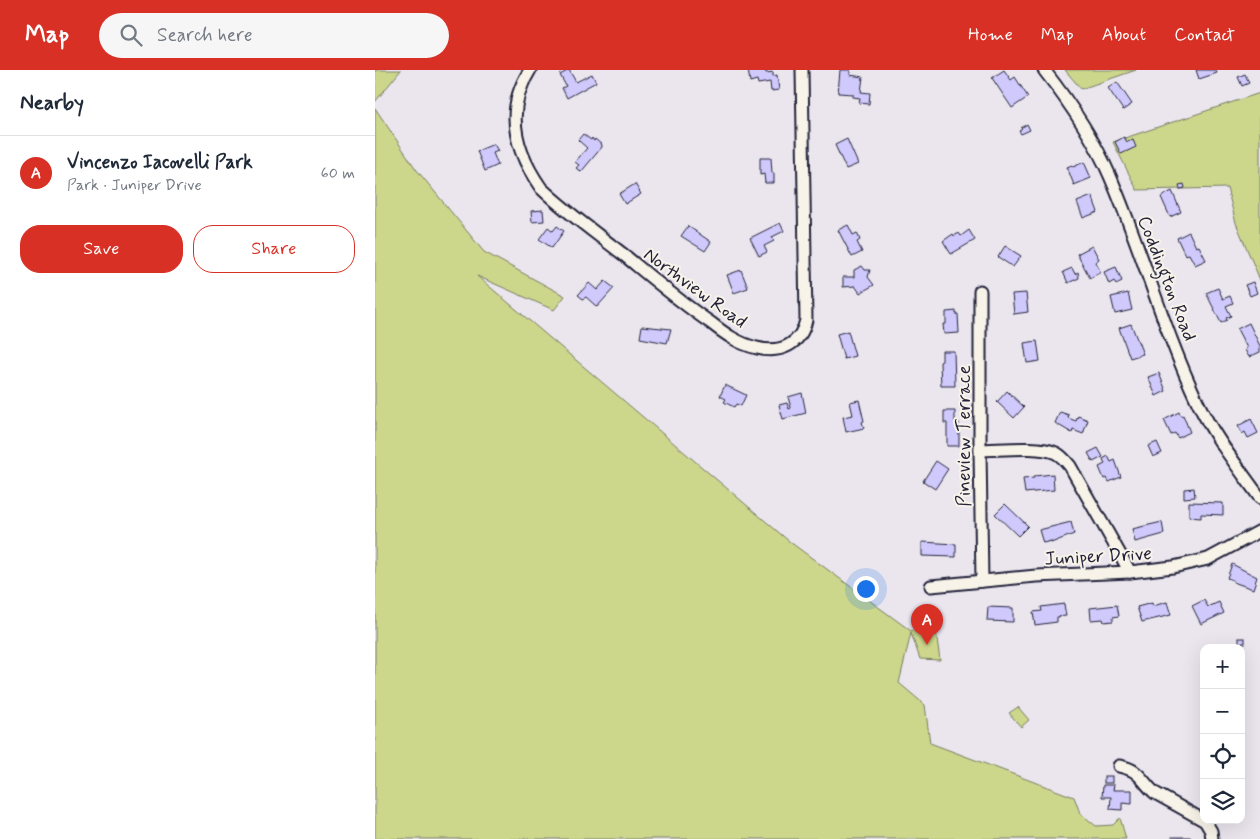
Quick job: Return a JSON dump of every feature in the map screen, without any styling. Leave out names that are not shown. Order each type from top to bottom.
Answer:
[{"type":"street","name":"Northview Road","points":[[530,70],[523,80],[517,99],[516,131],[520,152],[528,170],[541,188],[694,312],[738,341],[772,351],[786,347],[797,339],[805,320],[802,70]]},
{"type":"street","name":"Coddington Road","points":[[1044,70],[1082,125],[1109,175],[1158,305],[1198,402],[1213,432],[1260,498]]},
{"type":"street","name":"Pineview Terrace","points":[[980,292],[982,581]]},
{"type":"street","points":[[980,450],[1040,449],[1060,455],[1070,466],[1130,572]]},
{"type":"street","name":"Juniper Drive","points":[[931,586],[1036,576],[1130,572],[1173,567],[1200,561],[1260,531]]},
{"type":"street","points":[[1119,766],[1140,775],[1148,787],[1155,793],[1205,821],[1211,830],[1212,839]]},
{"type":"green space","points":[[375,70],[401,70],[375,102]]},
{"type":"green space","points":[[1065,70],[1136,70],[1081,89]]},
{"type":"green space","points":[[1260,93],[1260,280],[1236,223],[1227,188],[1137,190],[1113,142]]},
{"type":"green space","points":[[375,108],[416,169],[484,252],[565,296],[554,310],[477,276],[790,542],[911,631],[935,624],[940,660],[920,659],[911,633],[899,683],[925,705],[930,743],[1074,797],[1080,813],[1096,826],[1113,825],[1120,818],[1126,839],[375,839]]},
{"type":"green space","points":[[1018,707],[1029,720],[1021,727],[1009,713]]},
{"type":"building","points":[[569,70],[576,82],[592,74],[596,82],[567,98],[562,88],[566,86],[560,75]]},
{"type":"building","points":[[748,70],[765,70],[766,73],[773,72],[773,76],[777,75],[779,90],[771,91],[770,82],[758,84],[757,80],[750,82]]},
{"type":"building","points":[[840,70],[850,70],[850,75],[863,77],[861,92],[870,93],[869,104],[859,103],[860,98],[853,97],[853,94],[838,93]]},
{"type":"building","points":[[1004,70],[1011,80],[1015,77],[1028,97],[1012,108],[992,78]]},
{"type":"building","points":[[1196,70],[1216,70],[1217,73],[1199,79]]},
{"type":"building","points":[[1245,74],[1249,83],[1242,86],[1238,77]]},
{"type":"building","points":[[1117,82],[1132,104],[1123,110],[1108,88]]},
{"type":"building","points":[[1027,124],[1030,130],[1021,134],[1019,131]]},
{"type":"building","points":[[583,134],[591,140],[592,138],[594,141],[595,139],[602,147],[581,172],[576,168],[579,165],[575,162],[587,148],[578,140]]},
{"type":"building","points":[[1124,137],[1127,142],[1133,140],[1136,147],[1121,154],[1115,142]]},
{"type":"building","points":[[847,139],[858,164],[846,169],[835,145]]},
{"type":"building","points":[[494,144],[498,151],[493,153],[498,165],[485,171],[477,151]]},
{"type":"building","points":[[760,158],[771,158],[774,183],[765,183],[764,174],[760,175]]},
{"type":"building","points":[[1084,162],[1091,178],[1074,185],[1067,167],[1072,165],[1073,167]]},
{"type":"building","points":[[635,184],[641,194],[625,204],[619,194]]},
{"type":"building","points":[[1184,184],[1185,188],[1180,189],[1179,185]]},
{"type":"building","points":[[1172,191],[1181,212],[1170,217],[1161,197]]},
{"type":"building","points":[[1092,196],[1098,212],[1083,218],[1077,202]]},
{"type":"building","points":[[543,210],[544,221],[532,222],[531,211]]},
{"type":"building","points":[[780,223],[784,231],[772,237],[774,241],[764,246],[767,252],[759,256],[750,238]]},
{"type":"building","points":[[848,225],[853,235],[857,233],[860,240],[857,242],[862,252],[852,257],[838,230]]},
{"type":"building","points":[[557,226],[564,231],[552,248],[539,239],[548,227],[553,231]]},
{"type":"building","points":[[688,226],[711,242],[705,251],[681,236]]},
{"type":"building","points":[[969,230],[975,240],[951,254],[943,241],[953,234],[954,236],[959,233],[961,236]]},
{"type":"building","points":[[1189,232],[1196,247],[1199,246],[1206,260],[1195,265],[1189,254],[1185,255],[1177,238]]},
{"type":"building","points":[[1005,246],[1021,256],[1013,267],[998,257]]},
{"type":"building","points":[[1092,246],[1099,259],[1095,262],[1101,272],[1090,278],[1077,254]]},
{"type":"building","points":[[862,266],[865,270],[870,270],[868,277],[874,285],[860,293],[855,286],[843,287],[843,277],[854,277],[854,270]]},
{"type":"building","points":[[1116,267],[1122,281],[1116,284],[1114,281],[1109,284],[1104,272]]},
{"type":"building","points":[[1072,268],[1075,274],[1078,272],[1079,278],[1068,283],[1063,272]]},
{"type":"building","points":[[741,270],[748,288],[734,293],[727,275]]},
{"type":"building","points":[[605,281],[614,288],[597,307],[586,297],[583,299],[578,295],[589,283],[597,290]]},
{"type":"building","points":[[1253,282],[1257,293],[1250,296],[1245,285]]},
{"type":"building","points":[[1218,288],[1223,299],[1230,296],[1233,303],[1226,306],[1231,316],[1221,323],[1206,293]]},
{"type":"building","points":[[1026,293],[1028,312],[1014,314],[1012,294]]},
{"type":"building","points":[[1128,293],[1132,310],[1115,314],[1111,297]]},
{"type":"building","points":[[956,311],[956,314],[958,314],[959,333],[944,334],[943,324],[946,324],[946,312]]},
{"type":"building","points":[[1249,323],[1260,346],[1260,352],[1249,357],[1245,350],[1247,348],[1237,329]]},
{"type":"building","points":[[1131,324],[1143,354],[1130,358],[1119,328]]},
{"type":"building","points":[[642,326],[671,329],[667,343],[640,338]]},
{"type":"building","points":[[848,331],[855,356],[844,359],[837,334]]},
{"type":"building","points":[[1037,341],[1040,361],[1027,363],[1024,343]]},
{"type":"building","points":[[942,351],[954,351],[955,386],[941,386],[940,362],[942,361]]},
{"type":"building","points":[[1159,373],[1166,391],[1156,396],[1148,377]]},
{"type":"building","points":[[725,385],[746,395],[741,406],[736,404],[734,407],[724,402],[726,399],[720,396]]},
{"type":"building","points":[[1007,391],[1024,407],[1014,418],[997,402]]},
{"type":"building","points":[[802,393],[806,413],[783,419],[779,405],[787,403],[789,409],[791,408],[788,397]]},
{"type":"building","points":[[859,400],[864,428],[846,432],[843,417],[853,415],[850,402]]},
{"type":"building","points":[[944,411],[955,411],[955,422],[959,422],[959,446],[947,446],[947,423],[944,423]]},
{"type":"building","points":[[1060,412],[1069,415],[1068,418],[1076,421],[1078,416],[1088,420],[1083,434],[1073,430],[1072,433],[1055,423]]},
{"type":"building","points":[[1179,412],[1181,416],[1183,415],[1190,432],[1178,438],[1175,433],[1171,435],[1164,420]]},
{"type":"building","points":[[1251,419],[1258,433],[1248,438],[1245,432],[1242,434],[1238,426]]},
{"type":"building","points":[[1157,442],[1162,453],[1153,457],[1148,446]]},
{"type":"building","points":[[1098,448],[1103,457],[1093,462],[1088,453]]},
{"type":"building","points":[[1108,456],[1111,462],[1115,460],[1121,477],[1109,482],[1107,478],[1104,479],[1099,467],[1105,464],[1103,459]]},
{"type":"building","points":[[936,461],[948,469],[935,489],[923,481]]},
{"type":"building","points":[[1053,474],[1054,490],[1025,493],[1023,479]]},
{"type":"building","points":[[1194,488],[1195,497],[1184,498],[1184,489]]},
{"type":"building","points":[[1189,502],[1223,503],[1223,515],[1201,514],[1201,518],[1189,517]]},
{"type":"building","points":[[1005,504],[1028,526],[1018,536],[995,514]]},
{"type":"building","points":[[1071,522],[1074,534],[1051,543],[1051,541],[1043,543],[1039,530]]},
{"type":"building","points":[[1162,522],[1164,534],[1135,542],[1132,529]]},
{"type":"building","points":[[922,542],[956,544],[956,557],[922,556]]},
{"type":"building","points":[[1232,564],[1257,577],[1253,589],[1227,578]]},
{"type":"building","points":[[1204,600],[1208,607],[1219,602],[1224,613],[1201,624],[1192,606]]},
{"type":"building","points":[[1167,602],[1171,615],[1142,622],[1137,607],[1152,603],[1153,606]]},
{"type":"building","points":[[1064,604],[1066,616],[1057,617],[1057,622],[1035,625],[1033,612],[1042,611],[1041,607]]},
{"type":"building","points":[[1117,605],[1119,616],[1113,617],[1113,621],[1104,622],[1103,619],[1091,620],[1090,608]]},
{"type":"building","points":[[988,607],[1013,608],[1013,622],[987,621]]},
{"type":"building","points":[[1239,638],[1245,638],[1245,643],[1239,643]]},
{"type":"building","points":[[1104,776],[1112,776],[1112,783],[1104,783]]},
{"type":"building","points":[[1103,785],[1114,785],[1113,790],[1132,790],[1132,804],[1122,803],[1122,810],[1110,809],[1111,797],[1102,797]]},
{"type":"building","points":[[1172,837],[1190,837],[1190,839],[1172,839]]},
{"type":"place","name":"Vincenzo Iacovelli Park","points":[[927,645]]}]
